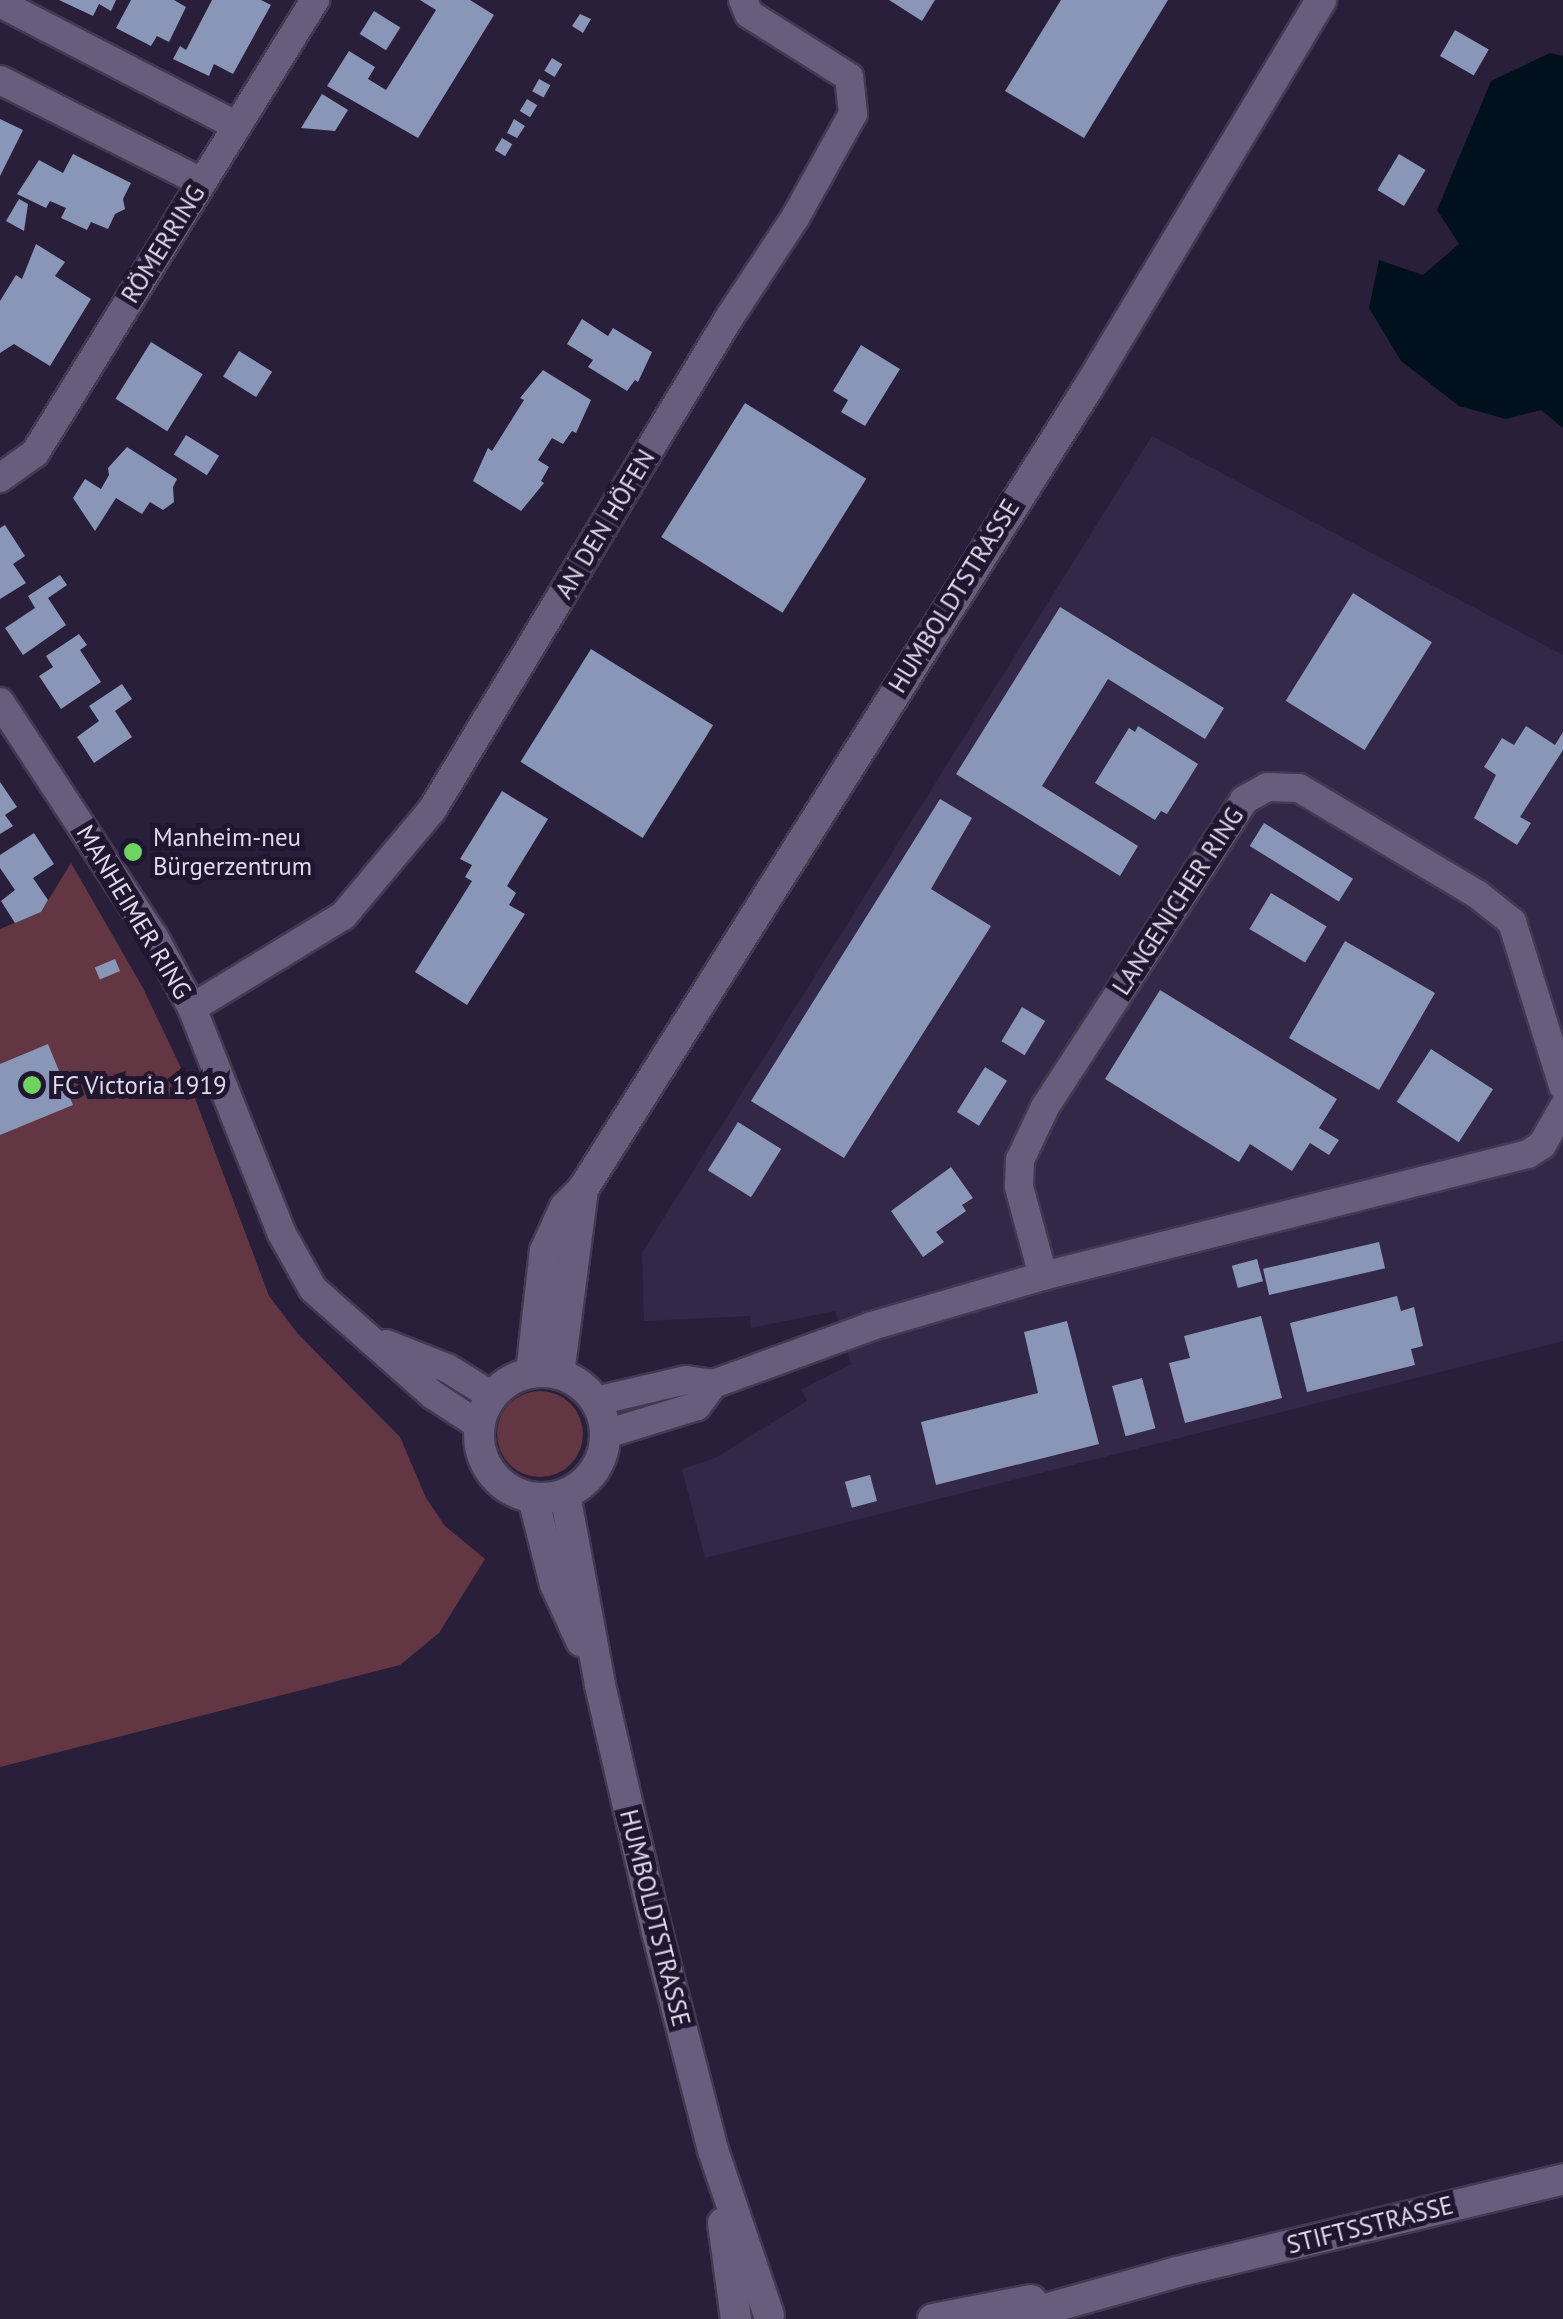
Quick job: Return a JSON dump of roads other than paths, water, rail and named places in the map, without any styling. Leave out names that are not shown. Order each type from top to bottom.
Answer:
[{"type":"street","name":"RÖMERRING","points":[[0,478],[35,453],[315,0]]},
{"type":"street","name":"AN DEN HÖFEN","points":[[192,1008],[343,916],[432,810],[729,318],[795,218],[853,114],[849,77],[749,14],[743,0]]},
{"type":"street","name":"HUMBOLDTSTRASSE","points":[[545,1373],[546,1251],[565,1207],[583,1190],[1088,388],[1321,0]]},
{"type":"street","points":[[0,3],[236,125]]},
{"type":"street","points":[[0,80],[201,182]]},
{"type":"street","name":"MANHEIMER RING","points":[[1,706],[154,937],[192,1008],[282,1234],[313,1289],[433,1394],[479,1425]]},
{"type":"street","name":"LANGENICHER RING","points":[[1043,1276],[1020,1186],[1020,1160],[1045,1107],[1244,800],[1267,787],[1299,788],[1477,894],[1512,922],[1563,1086]]},
{"type":"street","points":[[596,1402],[686,1380],[713,1384],[796,1351],[1043,1276],[1528,1154],[1542,1146],[1563,1108]]},
{"type":"street","name":"MANHEIMER RING","points":[[366,1336],[447,1368],[492,1396]]},
{"type":"street","points":[[545,1373],[586,1389],[596,1402],[606,1434],[595,1470],[565,1494],[533,1498],[514,1492],[492,1472],[479,1445],[479,1425],[492,1396],[509,1380],[545,1373]]},
{"type":"street","points":[[606,1434],[697,1406],[713,1384]]},
{"type":"street","name":"HUMBOLDTSTRASSE","points":[[565,1494],[600,1685],[713,2150],[769,2318]]},
{"type":"street","name":"HUMBOLDTSTRASSE","points":[[533,1498],[555,1584],[600,1685]]},
{"type":"street","name":"HUMBOLDTSTRASSE","points":[[713,2150],[736,2319]]},
{"type":"street","name":"STIFTSSTRASSE","points":[[1010,2319],[1176,2272],[1563,2179]]},
{"type":"street","name":"STIFTSSTRASSE","points":[[933,2319],[1176,2272]]},
{"type":"water","points":[[1550,53],[1563,56],[1563,428],[1541,410],[1506,419],[1459,406],[1401,361],[1369,308],[1379,260],[1423,275],[1459,244],[1437,210],[1491,81]]},
{"type":"place","name":"Manheim-neu Bürgerzentrum","points":[[133,852]]},
{"type":"place","name":"FC Victoria 1919","points":[[32,1085]]}]
